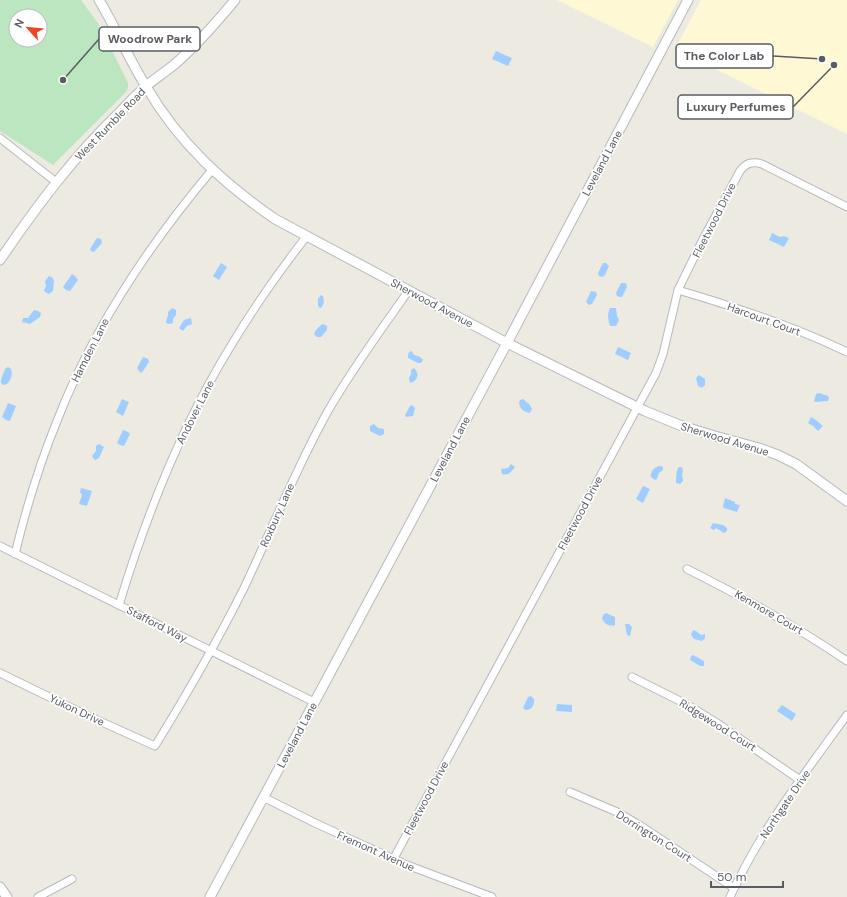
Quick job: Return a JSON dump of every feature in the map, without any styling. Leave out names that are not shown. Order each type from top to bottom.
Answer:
[{"type":"street","name":"Sherwood Avenue","points":[[99,0],[146,87],[173,127],[192,150],[212,170],[247,200],[275,219],[507,343],[638,408],[682,426],[759,448],[778,455],[796,464],[847,501]]},
{"type":"street","name":"West Rumble Road","points":[[0,260],[56,182],[104,128],[146,87],[202,39],[235,0]]},
{"type":"street","name":"Leveland Lane","points":[[210,897],[507,343],[688,0]]},
{"type":"street","points":[[0,138],[56,182]]},
{"type":"street","name":"Fleetwood Drive","points":[[394,858],[656,373],[663,354],[678,290],[702,241],[740,171],[744,166],[750,163],[756,162],[762,164],[847,207]]},
{"type":"street","name":"Hamden Lane","points":[[15,554],[41,463],[60,414],[92,345],[137,268],[173,218],[212,170]]},
{"type":"street","name":"Andover Lane","points":[[119,605],[143,531],[183,434],[228,350],[277,275],[306,236]]},
{"type":"street","name":"Roxbury Lane","points":[[155,746],[211,652],[244,587],[304,456],[329,410],[354,369],[409,290]]},
{"type":"street","name":"Harcourt Court","points":[[678,290],[786,326],[847,352]]},
{"type":"street","name":"Stafford Way","points":[[0,546],[314,702]]},
{"type":"street","name":"Kenmore Court","points":[[688,569],[770,612],[847,661]]},
{"type":"street","name":"Yukon Drive","points":[[0,673],[84,714],[155,746]]},
{"type":"street","name":"Ridgewood Court","points":[[632,678],[682,702],[717,723],[800,780]]},
{"type":"street","name":"Northgate Drive","points":[[730,897],[781,806],[847,715]]},
{"type":"street","name":"Dorrington Court","points":[[570,792],[611,809],[641,826],[734,888]]},
{"type":"street","name":"Fremont Avenue","points":[[263,797],[315,824],[422,871],[492,897]]},
{"type":"street","points":[[38,897],[72,879]]},
{"type":"street","points":[[0,887],[7,897]]},
{"type":"shaded area","points":[[557,0],[678,0],[653,47]]},
{"type":"shaded area","points":[[701,0],[847,0],[847,134],[675,49]]},
{"type":"green space","points":[[0,0],[81,0],[100,26],[128,83],[126,92],[53,165],[0,131]]},
{"type":"water","points":[[496,51],[512,58],[508,66],[492,59]]},
{"type":"water","points":[[772,233],[780,237],[784,236],[789,238],[784,247],[769,240]]},
{"type":"water","points":[[97,238],[101,239],[102,243],[94,252],[91,251],[90,249]]},
{"type":"water","points":[[221,263],[227,267],[219,280],[213,276]]},
{"type":"water","points":[[603,263],[606,263],[609,266],[605,275],[602,277],[599,276],[598,273]]},
{"type":"water","points":[[72,274],[78,280],[70,291],[63,287]]},
{"type":"water","points":[[49,276],[53,278],[54,281],[53,291],[49,294],[44,290],[46,286],[45,281]]},
{"type":"water","points":[[621,283],[626,283],[627,287],[622,297],[620,297],[617,296],[616,293]]},
{"type":"water","points":[[591,291],[596,292],[597,295],[592,304],[589,305],[586,302]]},
{"type":"water","points":[[321,295],[323,296],[324,302],[320,308],[318,306],[318,299]]},
{"type":"water","points":[[172,308],[176,310],[176,315],[173,319],[173,323],[169,324],[166,322],[168,312]]},
{"type":"water","points":[[610,308],[616,308],[619,320],[616,326],[610,326],[608,312]]},
{"type":"water","points":[[34,310],[41,313],[40,317],[30,324],[22,322],[23,318],[28,318]]},
{"type":"water","points":[[191,318],[192,324],[187,326],[183,331],[179,328],[184,320]]},
{"type":"water","points":[[323,324],[327,326],[327,330],[321,337],[317,337],[314,334]]},
{"type":"water","points":[[618,347],[631,353],[628,360],[615,354]]},
{"type":"water","points":[[412,351],[414,355],[423,360],[421,363],[408,358],[409,352]]},
{"type":"water","points":[[143,357],[148,359],[149,362],[141,373],[137,368]]},
{"type":"water","points":[[8,367],[11,369],[12,373],[10,381],[3,385],[1,383],[2,378],[5,369]]},
{"type":"water","points":[[414,368],[417,372],[417,377],[415,381],[410,383],[409,378],[411,370]]},
{"type":"water","points":[[699,375],[705,379],[705,385],[702,388],[698,386],[696,378]]},
{"type":"water","points":[[819,393],[828,396],[828,401],[814,401],[816,394]]},
{"type":"water","points":[[122,399],[129,402],[123,416],[116,412]]},
{"type":"water","points":[[523,399],[532,409],[530,413],[524,411],[520,407],[520,400]]},
{"type":"water","points":[[8,403],[16,406],[10,421],[2,417]]},
{"type":"water","points":[[412,405],[415,408],[413,416],[406,417],[405,415]]},
{"type":"water","points":[[811,417],[823,426],[818,431],[808,423]]},
{"type":"water","points":[[374,424],[378,428],[384,429],[384,434],[380,436],[370,431],[370,426]]},
{"type":"water","points":[[123,430],[130,434],[124,446],[117,443]]},
{"type":"water","points":[[99,444],[104,447],[99,458],[95,460],[92,456],[96,451],[96,446]]},
{"type":"water","points":[[511,464],[515,467],[511,472],[508,474],[502,474],[501,469],[508,468]]},
{"type":"water","points":[[661,466],[663,467],[663,470],[659,473],[657,479],[655,480],[651,477],[651,473],[655,468]]},
{"type":"water","points":[[679,467],[682,467],[683,471],[683,481],[680,484],[676,483]]},
{"type":"water","points":[[643,486],[650,489],[643,503],[636,499]]},
{"type":"water","points":[[81,488],[92,491],[87,506],[79,504],[82,495],[80,492]]},
{"type":"water","points":[[725,498],[735,502],[735,504],[740,505],[737,512],[724,508]]},
{"type":"water","points":[[713,523],[723,525],[727,528],[727,531],[724,533],[716,528],[714,530],[710,528]]},
{"type":"water","points":[[606,613],[615,617],[615,625],[609,625],[604,622],[602,618]]},
{"type":"water","points":[[625,624],[629,624],[632,627],[630,636],[627,635]]},
{"type":"water","points":[[693,630],[701,635],[705,634],[705,638],[702,641],[694,639],[691,635]]},
{"type":"water","points":[[693,655],[704,661],[704,666],[700,666],[690,660],[691,656]]},
{"type":"water","points":[[531,696],[534,699],[533,705],[530,709],[526,710],[523,708],[528,697]]},
{"type":"water","points":[[557,704],[572,705],[572,712],[556,711]]},
{"type":"water","points":[[782,705],[796,714],[792,721],[777,711]]},
{"type":"place","name":"The Color Lab","points":[[822,59]]},
{"type":"place","name":"Luxury Perfumes","points":[[834,65]]},
{"type":"place","name":"Woodrow Park","points":[[63,80]]}]
